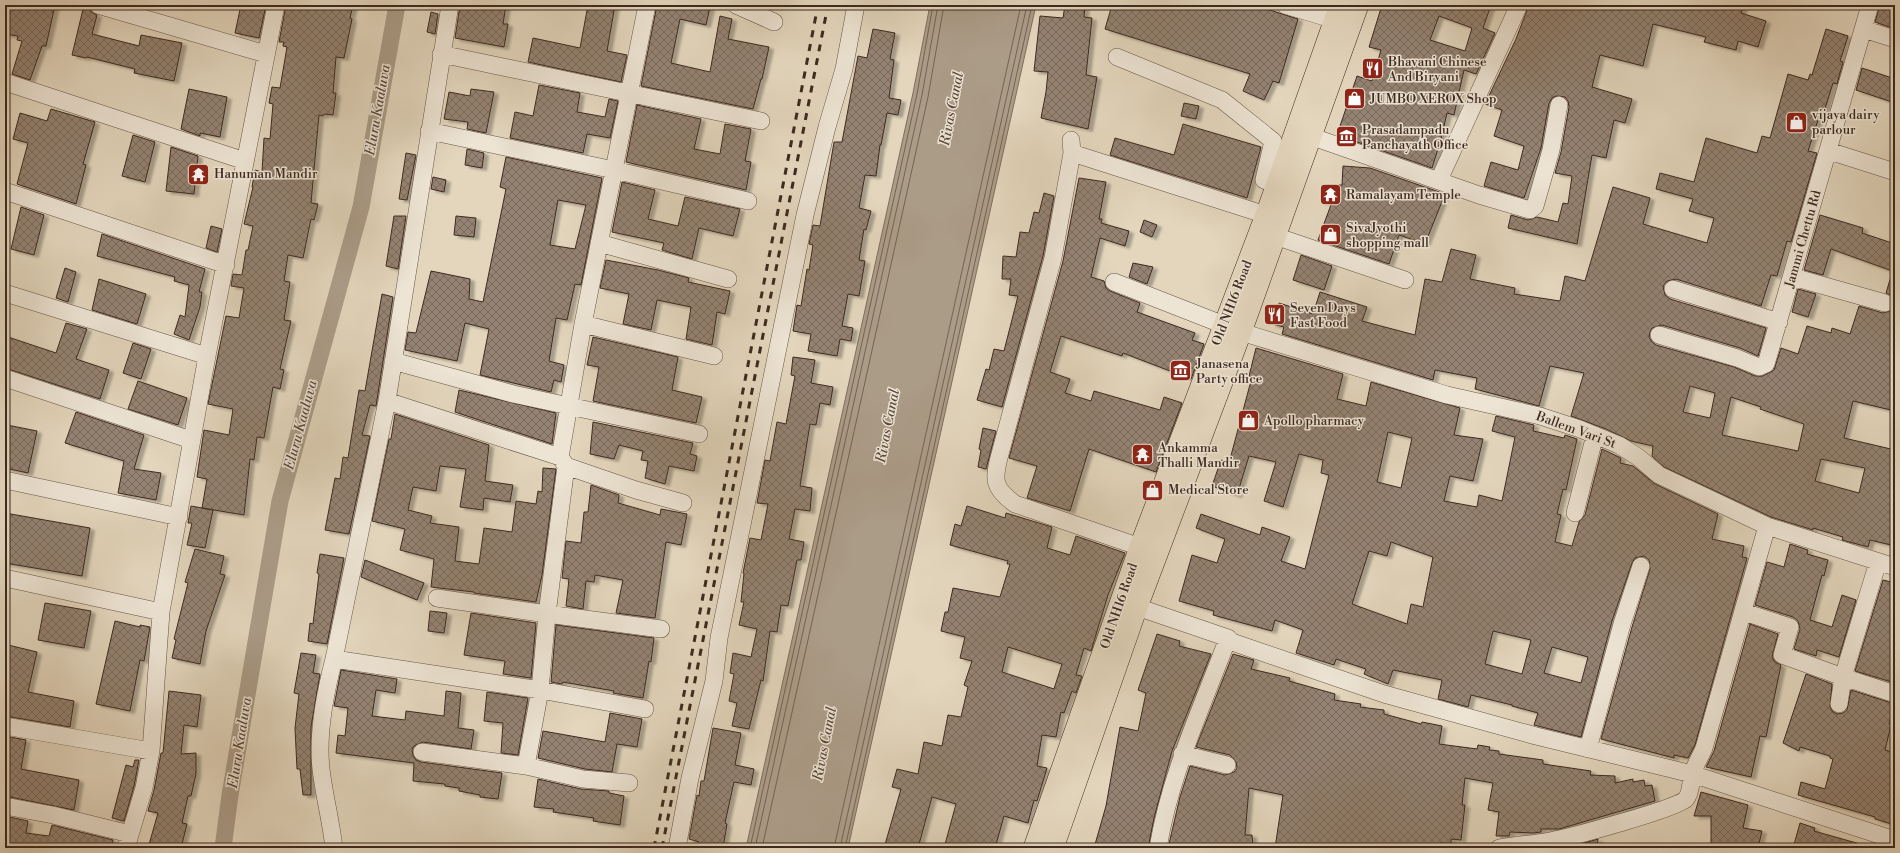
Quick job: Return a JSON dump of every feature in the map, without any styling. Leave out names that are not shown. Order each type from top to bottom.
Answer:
[{"type":"main road","name":"Old NH16 Road","points":[[1050,847],[1140,547],[1233,328],[1275,236],[1358,5]]},
{"type":"main road","name":"Old NH16 Road","points":[[1050,847],[1137,607],[1233,328],[1266,215],[1337,12]]},
{"type":"street","points":[[98,5],[266,54]]},
{"type":"street","points":[[5,806],[53,815],[128,841],[144,788],[151,751],[160,612],[179,518],[191,440],[207,356],[276,5]]},
{"type":"street","points":[[334,848],[321,767],[325,693],[334,659],[387,401],[450,5]]},
{"type":"street","points":[[526,766],[540,690],[569,405],[583,324],[647,5]]},
{"type":"street","points":[[736,5],[774,22]]},
{"type":"street","points":[[677,848],[690,778],[714,681],[719,638],[805,215],[827,127],[844,69],[856,5]]},
{"type":"street","points":[[1285,5],[1337,12]]},
{"type":"street","points":[[1439,180],[1518,5]]},
{"type":"street","name":"Jammi Chettu Rd","points":[[1658,335],[1737,358],[1759,367],[1766,364],[1829,151],[1862,29],[1865,6]]},
{"type":"street","points":[[1862,29],[1895,39]]},
{"type":"street","points":[[441,54],[761,121]]},
{"type":"street","points":[[1117,57],[1222,100],[1273,141],[1264,180],[1276,185]]},
{"type":"street","points":[[5,82],[245,161]]},
{"type":"street","points":[[1310,136],[1495,200],[1530,210],[1535,206],[1546,170],[1559,105]]},
{"type":"street","points":[[429,131],[614,170],[748,201]]},
{"type":"street","points":[[1140,547],[1015,504],[1002,495],[996,485],[996,470],[1000,454],[1053,258],[1072,147],[1266,215]]},
{"type":"street","points":[[1829,151],[1895,172]]},
{"type":"street","points":[[5,191],[226,265]]},
{"type":"street","points":[[1275,236],[1405,280]]},
{"type":"street","points":[[599,243],[728,279]]},
{"type":"street","points":[[1793,276],[1885,303]]},
{"type":"street","name":"Ballem Vari St","points":[[1114,282],[1233,328],[1447,395],[1540,416],[1595,435],[1638,457],[1659,476],[1767,526],[1890,563]]},
{"type":"street","points":[[1673,289],[1779,322]]},
{"type":"street","points":[[5,293],[207,356]]},
{"type":"street","points":[[583,324],[714,356]]},
{"type":"street","points":[[393,361],[513,394],[699,434]]},
{"type":"street","points":[[5,378],[191,440]]},
{"type":"street","points":[[387,401],[563,461],[636,490],[683,503]]},
{"type":"street","points":[[1574,513],[1595,435]]},
{"type":"street","points":[[5,480],[179,518]]},
{"type":"street","points":[[1499,848],[1550,841],[1586,833],[1670,808],[1685,800],[1690,788],[1692,774],[1704,748],[1744,612],[1767,526]]},
{"type":"street","points":[[1839,704],[1843,677],[1890,563]]},
{"type":"street","points":[[1588,749],[1622,624],[1641,566]]},
{"type":"street","points":[[5,578],[160,612]]},
{"type":"street","points":[[437,598],[661,629]]},
{"type":"street","points":[[1137,607],[1228,638],[1232,642],[1384,694],[1588,749],[1692,774],[1895,840]]},
{"type":"street","points":[[1744,612],[1790,627],[1782,655],[1895,694]]},
{"type":"street","points":[[1158,848],[1162,824],[1182,754],[1228,638]]},
{"type":"street","points":[[334,659],[540,690],[645,709]]},
{"type":"street","points":[[5,726],[151,751]]},
{"type":"street","points":[[422,752],[526,766],[584,779],[629,783]]},
{"type":"street","points":[[1182,754],[1227,765]]},
{"type":"water","name":"Rivas Canal","points":[[930,5],[1036,5],[848,848],[746,848],[913,93]]},
{"type":"building","points":[[5,5],[55,5],[46,46],[42,46],[30,80],[12,74],[22,41],[17,40],[18,36],[5,34]]},
{"type":"building","points":[[84,5],[88,5],[91,12],[97,15],[92,34],[139,46],[141,35],[182,43],[174,81],[134,73],[135,69],[87,57],[72,55]]},
{"type":"building","points":[[241,5],[266,5],[259,38],[235,33]]},
{"type":"building","points":[[286,5],[353,5],[350,18],[352,19],[344,58],[336,57],[333,93],[336,93],[333,115],[319,115],[311,203],[318,204],[314,220],[311,219],[303,258],[288,255],[284,281],[290,282],[284,320],[291,321],[280,369],[284,370],[280,389],[273,387],[264,438],[257,437],[254,460],[250,459],[244,515],[202,508],[207,479],[197,477],[204,430],[229,435],[233,409],[208,404],[226,316],[239,318],[244,288],[231,286],[233,274],[242,275],[246,250],[248,250],[253,226],[244,224],[253,187],[255,170],[262,172],[264,138],[270,139],[273,104],[269,103],[272,87],[280,88],[287,47],[283,46],[284,42],[279,42]]},
{"type":"building","points":[[460,5],[506,5],[503,24],[508,24],[504,47],[455,38]]},
{"type":"building","points":[[588,5],[615,5],[607,51],[627,55],[621,82],[528,62],[533,38],[580,48]]},
{"type":"building","points":[[657,5],[702,5],[710,7],[706,25],[680,19],[671,63],[710,72],[720,16],[732,19],[728,39],[769,47],[762,79],[753,109],[641,86]]},
{"type":"building","points":[[1065,5],[1085,5],[1084,17],[1092,18],[1086,75],[1097,77],[1088,129],[1041,118],[1048,72],[1034,71],[1040,16],[1063,18]]},
{"type":"building","points":[[1112,5],[1254,5],[1298,19],[1279,83],[1273,81],[1264,100],[1243,91],[1250,74],[1105,29]]},
{"type":"building","points":[[1382,5],[1491,5],[1483,28],[1495,33],[1476,74],[1464,70],[1454,115],[1447,113],[1432,168],[1337,135],[1357,76],[1372,81],[1381,50],[1369,47]],"holes":[[[1439,16],[1472,28],[1465,51],[1430,40]]]},
{"type":"building","points":[[1529,5],[1744,5],[1741,13],[1766,21],[1758,47],[1738,41],[1736,50],[1704,42],[1706,37],[1653,24],[1643,66],[1600,55],[1592,87],[1632,99],[1625,123],[1614,120],[1606,158],[1592,155],[1577,244],[1508,228],[1511,215],[1528,220],[1537,217],[1558,222],[1563,203],[1568,204],[1572,176],[1555,173],[1561,152],[1569,107],[1568,101],[1565,97],[1556,96],[1552,98],[1549,103],[1541,148],[1524,198],[1484,186],[1491,162],[1518,170],[1524,146],[1494,136],[1502,110],[1485,104],[1516,39]]},
{"type":"building","points":[[1880,5],[1895,5],[1895,29],[1875,22]]},
{"type":"building","points":[[431,12],[438,14],[435,34],[427,32]]},
{"type":"building","points":[[873,29],[895,33],[890,59],[894,60],[889,98],[901,100],[898,115],[887,113],[880,145],[876,176],[865,175],[859,208],[871,211],[866,230],[864,229],[859,260],[865,261],[859,296],[848,294],[842,326],[853,328],[851,341],[840,339],[837,356],[808,351],[811,334],[793,331],[797,305],[801,306],[807,269],[809,270],[813,245],[809,244],[813,225],[820,226],[834,142],[842,142],[858,56],[867,58]]},
{"type":"building","points":[[1826,29],[1848,36],[1840,61],[1843,62],[1837,84],[1833,83],[1823,115],[1820,114],[1808,151],[1817,153],[1791,242],[1787,241],[1777,276],[1771,275],[1761,306],[1676,279],[1667,281],[1663,286],[1665,295],[1670,299],[1766,328],[1758,356],[1740,348],[1662,325],[1652,328],[1649,337],[1656,345],[1734,367],[1755,376],[1763,376],[1774,370],[1781,348],[1798,354],[1807,326],[1831,333],[1832,328],[1850,334],[1859,306],[1883,313],[1892,310],[1895,300],[1895,411],[1853,401],[1844,438],[1895,450],[1895,546],[1870,540],[1868,547],[1842,540],[1843,537],[1813,528],[1813,530],[1771,517],[1664,467],[1652,456],[1653,446],[1631,441],[1606,429],[1571,416],[1584,373],[1550,366],[1539,406],[1475,389],[1477,378],[1435,370],[1433,380],[1282,334],[1284,327],[1272,324],[1279,303],[1313,314],[1320,292],[1367,307],[1362,321],[1415,335],[1425,279],[1442,282],[1451,249],[1476,255],[1470,279],[1515,288],[1514,294],[1560,301],[1565,276],[1585,281],[1613,187],[1650,198],[1643,224],[1707,243],[1714,218],[1689,211],[1693,199],[1656,189],[1660,173],[1694,182],[1706,138],[1757,153],[1762,136],[1770,138],[1788,74],[1808,80],[1810,74],[1812,75]],"holes":[[[1690,386],[1715,393],[1710,418],[1683,412]],[[1731,397],[1804,424],[1798,451],[1722,435]],[[1821,459],[1865,468],[1859,493],[1815,481]]]},
{"type":"building","points":[[1862,68],[1895,79],[1895,103],[1856,90]]},
{"type":"building","points":[[539,85],[580,93],[577,112],[605,117],[609,99],[618,101],[610,138],[587,134],[583,153],[510,138],[515,112],[533,116]]},
{"type":"building","points":[[189,89],[227,97],[220,137],[200,133],[200,136],[181,129]]},
{"type":"building","points":[[471,89],[494,92],[486,133],[467,129],[468,122],[444,119],[449,92],[470,96]]},
{"type":"building","points":[[1184,103],[1199,106],[1196,119],[1181,116]]},
{"type":"building","points":[[637,105],[701,119],[694,149],[720,154],[725,124],[751,129],[745,161],[751,162],[746,190],[626,162]]},
{"type":"building","points":[[51,109],[95,122],[83,164],[86,165],[76,204],[17,184],[28,143],[13,139],[20,113],[47,121]]},
{"type":"building","points":[[1183,124],[1261,147],[1247,198],[1110,155],[1115,138],[1174,155]]},
{"type":"building","points":[[133,135],[155,142],[145,182],[122,176]]},
{"type":"building","points":[[171,147],[198,156],[194,194],[166,191]]},
{"type":"building","points":[[467,149],[484,153],[482,168],[465,165]]},
{"type":"building","points":[[406,153],[416,155],[407,200],[399,199]]},
{"type":"building","points":[[506,157],[602,178],[581,285],[575,284],[567,320],[556,318],[549,361],[564,365],[561,382],[554,380],[551,392],[480,375],[489,329],[465,323],[457,361],[405,350],[408,332],[416,333],[431,271],[470,279],[469,299],[483,302],[506,189],[500,187]],"holes":[[[558,200],[586,205],[575,249],[550,245]]]},
{"type":"building","points":[[1343,166],[1370,168],[1445,194],[1425,244],[1399,235],[1389,264],[1318,240],[1332,202],[1321,202],[1322,185],[1342,185]]},
{"type":"building","points":[[433,177],[446,180],[444,192],[431,189]]},
{"type":"building","points":[[1079,178],[1106,182],[1099,219],[1102,219],[1101,223],[1129,231],[1125,246],[1100,238],[1091,277],[1104,281],[1106,288],[1110,291],[1140,303],[1137,312],[1195,333],[1192,340],[1204,344],[1191,379],[1123,353],[1122,356],[1061,336],[1050,372],[1070,379],[1065,393],[1091,401],[1094,391],[1160,410],[1164,397],[1182,403],[1156,472],[1089,449],[1070,511],[1027,498],[1037,466],[1009,458],[1063,261]]},
{"type":"building","points":[[622,182],[655,190],[648,219],[678,226],[685,197],[740,209],[733,236],[699,228],[692,259],[662,250],[664,243],[612,232]]},
{"type":"building","points":[[1044,193],[1054,196],[1043,256],[1002,407],[977,400],[986,369],[989,370],[994,349],[1004,351],[1018,296],[1009,295],[1011,279],[1002,279],[1003,256],[1016,257],[1020,232],[1029,233],[1034,212],[1039,213]]},
{"type":"building","points":[[21,207],[44,215],[34,255],[11,249]]},
{"type":"building","points":[[1820,215],[1863,228],[1862,233],[1895,244],[1895,272],[1831,249],[1823,275],[1804,270]]},
{"type":"building","points":[[394,216],[406,216],[398,269],[386,266]]},
{"type":"building","points":[[456,216],[476,218],[474,237],[454,235]]},
{"type":"building","points":[[1144,220],[1157,225],[1152,237],[1140,232]]},
{"type":"building","points":[[211,226],[222,229],[217,252],[206,248]]},
{"type":"building","points":[[102,234],[205,269],[199,292],[202,292],[200,307],[189,340],[174,334],[180,315],[185,317],[189,285],[174,281],[175,277],[97,256]]},
{"type":"building","points":[[1301,255],[1332,266],[1324,290],[1293,280]]},
{"type":"building","points":[[606,260],[658,270],[689,278],[688,282],[730,291],[725,314],[717,312],[712,345],[686,339],[691,307],[657,300],[651,330],[623,324],[629,294],[600,288]]},
{"type":"building","points":[[1133,263],[1153,267],[1147,284],[1129,277]]},
{"type":"building","points":[[65,268],[76,272],[68,302],[56,298]]},
{"type":"building","points":[[1892,273],[1895,273],[1895,300],[1892,296],[1886,293]]},
{"type":"building","points":[[99,279],[146,294],[137,324],[92,310]]},
{"type":"building","points":[[1798,289],[1816,294],[1808,317],[1792,312]]},
{"type":"building","points":[[382,294],[393,297],[376,406],[370,405],[362,435],[370,436],[349,534],[325,530],[335,478],[340,479],[343,457],[348,458],[359,390],[365,391]]},
{"type":"building","points":[[66,323],[87,329],[76,359],[109,370],[100,399],[5,368],[5,336],[56,353]]},
{"type":"building","points":[[593,337],[678,357],[672,390],[702,397],[696,423],[593,401],[599,367],[587,365]]},
{"type":"building","points":[[133,343],[151,349],[141,379],[123,373]]},
{"type":"building","points":[[1256,348],[1343,374],[1337,399],[1366,406],[1371,382],[1460,408],[1454,435],[1483,439],[1473,481],[1450,476],[1444,501],[1477,507],[1479,495],[1502,501],[1515,437],[1492,431],[1496,416],[1534,425],[1533,431],[1564,438],[1565,435],[1577,439],[1566,490],[1563,489],[1557,514],[1561,515],[1555,542],[1572,546],[1579,522],[1585,515],[1602,449],[1621,458],[1620,463],[1633,466],[1655,484],[1718,514],[1712,539],[1744,546],[1742,557],[1747,558],[1695,745],[1688,758],[1674,755],[1674,758],[1601,739],[1632,627],[1650,569],[1649,560],[1644,556],[1635,558],[1632,563],[1612,621],[1581,737],[1534,725],[1538,713],[1512,705],[1471,695],[1468,707],[1438,699],[1442,680],[1393,670],[1388,684],[1364,674],[1366,669],[1336,659],[1334,665],[1296,653],[1303,630],[1275,620],[1272,631],[1213,615],[1214,611],[1179,601],[1192,555],[1217,563],[1225,539],[1196,528],[1201,514],[1260,535],[1262,527],[1290,537],[1281,561],[1305,569],[1329,475],[1321,473],[1323,460],[1299,454],[1283,507],[1264,501],[1276,462],[1249,456],[1237,495],[1212,486],[1221,460],[1229,463],[1252,377],[1249,376]],"holes":[[[1388,432],[1412,438],[1401,488],[1377,482]],[[1391,542],[1433,557],[1423,607],[1411,604],[1407,624],[1352,604],[1369,551],[1387,556]],[[1493,631],[1531,640],[1522,674],[1485,664]],[[1552,647],[1588,657],[1581,683],[1544,673]]]},
{"type":"building","points":[[793,357],[815,360],[811,383],[833,387],[830,405],[820,403],[816,425],[810,424],[800,486],[812,488],[810,511],[795,509],[789,539],[804,542],[801,560],[797,560],[788,606],[781,605],[777,632],[770,631],[763,681],[761,680],[749,729],[732,726],[737,703],[729,701],[734,674],[730,673],[733,653],[751,657],[757,629],[739,625],[744,602],[741,602],[743,573],[750,538],[761,540],[768,504],[757,503],[765,460],[770,461],[777,422],[786,424],[795,376],[791,375]]},
{"type":"building","points":[[138,381],[187,398],[178,425],[128,409]]},
{"type":"building","points":[[459,390],[556,413],[552,444],[455,412]]},
{"type":"building","points":[[76,412],[144,435],[134,469],[161,473],[156,500],[118,493],[124,461],[65,443]]},
{"type":"building","points":[[395,414],[489,445],[485,481],[513,485],[510,502],[484,498],[483,510],[460,507],[466,469],[440,466],[436,491],[413,487],[408,510],[432,516],[430,523],[459,527],[455,561],[479,564],[484,528],[512,532],[516,501],[536,504],[538,491],[542,492],[543,468],[556,469],[542,575],[536,602],[431,587],[434,559],[400,550],[405,529],[372,521],[389,439],[391,439]]},
{"type":"building","points":[[593,422],[693,443],[690,454],[697,456],[694,471],[669,466],[665,484],[645,478],[648,461],[641,460],[643,451],[619,445],[614,459],[590,454]]},
{"type":"building","points":[[7,425],[37,431],[28,473],[5,468],[5,434]]},
{"type":"building","points":[[983,428],[996,431],[986,469],[978,467],[981,450],[979,449]]},
{"type":"building","points":[[591,485],[619,495],[618,503],[660,515],[661,509],[687,514],[681,545],[666,542],[655,618],[616,613],[623,580],[595,575],[594,582],[586,581],[583,609],[566,606],[569,579],[562,578],[566,541],[581,543],[584,512],[588,512]]},
{"type":"building","points":[[191,506],[213,510],[205,548],[187,545],[192,523],[188,523]]},
{"type":"building","points":[[967,506],[1005,518],[1006,513],[1052,527],[1047,548],[1070,555],[1076,536],[1125,553],[1108,595],[1091,651],[1084,648],[1076,675],[1082,676],[1076,693],[1072,691],[1064,713],[1061,712],[1056,737],[1042,735],[1037,766],[1047,768],[1037,801],[1034,800],[1028,823],[1004,816],[995,848],[944,848],[956,804],[932,797],[918,848],[884,848],[901,789],[892,787],[897,769],[918,774],[924,742],[942,746],[948,715],[961,717],[968,687],[964,685],[972,661],[960,658],[965,637],[941,631],[945,612],[948,612],[953,588],[1000,597],[1010,564],[1007,564],[1008,561],[950,545],[955,524],[961,526]],"holes":[[[1008,647],[1062,664],[1054,689],[1002,672]]]},
{"type":"building","points":[[5,513],[90,528],[82,576],[5,563]]},
{"type":"building","points":[[1790,544],[1808,550],[1807,554],[1828,560],[1824,576],[1822,575],[1810,620],[1832,627],[1842,595],[1856,600],[1839,657],[1817,650],[1816,656],[1794,649],[1800,629],[1798,621],[1793,617],[1755,605],[1767,562],[1784,567]]},
{"type":"building","points":[[195,549],[224,556],[220,574],[225,575],[206,631],[200,664],[172,658],[176,640],[174,639],[188,583],[185,582]]},
{"type":"building","points":[[320,554],[344,558],[327,644],[308,641],[310,623],[313,624]]},
{"type":"building","points":[[365,560],[424,583],[417,600],[361,577]]},
{"type":"building","points":[[1883,580],[1895,583],[1895,683],[1855,671]]},
{"type":"building","points":[[45,603],[91,611],[84,648],[38,640]]},
{"type":"building","points":[[430,611],[447,613],[444,633],[428,631]]},
{"type":"building","points":[[471,613],[536,623],[531,678],[503,674],[505,661],[464,655]]},
{"type":"building","points":[[115,621],[140,627],[140,625],[150,627],[144,661],[140,660],[130,711],[96,704]]},
{"type":"building","points":[[1750,624],[1778,634],[1772,657],[1775,662],[1781,665],[1766,737],[1760,736],[1751,777],[1706,767],[1714,751]]},
{"type":"building","points":[[556,625],[654,638],[651,662],[649,661],[643,698],[563,682],[562,684],[551,682]]},
{"type":"building","points":[[1157,634],[1180,641],[1179,646],[1211,654],[1172,751],[1154,818],[1148,848],[1094,848],[1106,806],[1120,727],[1138,731],[1146,693],[1138,690]]},
{"type":"building","points":[[8,645],[37,652],[28,692],[74,701],[70,727],[5,716],[5,695],[7,684],[5,684],[5,658]]},
{"type":"building","points":[[301,653],[316,655],[313,673],[320,674],[311,727],[311,795],[303,795],[300,769],[297,769],[295,728],[299,694],[294,693]]},
{"type":"building","points":[[1233,654],[1254,660],[1251,669],[1290,678],[1289,681],[1335,694],[1334,700],[1361,704],[1360,707],[1384,710],[1384,714],[1421,724],[1422,722],[1442,726],[1439,744],[1477,749],[1478,745],[1490,747],[1489,750],[1499,751],[1499,754],[1543,760],[1543,764],[1591,771],[1590,775],[1615,776],[1615,783],[1633,779],[1633,782],[1644,780],[1645,786],[1652,785],[1655,801],[1559,829],[1541,829],[1541,832],[1533,833],[1510,832],[1509,836],[1496,836],[1499,812],[1488,810],[1493,783],[1465,778],[1462,805],[1465,805],[1461,840],[1451,839],[1451,844],[1440,843],[1439,848],[1422,846],[1422,848],[1275,848],[1283,795],[1249,788],[1245,835],[1252,835],[1253,848],[1168,848],[1180,797],[1190,766],[1225,775],[1234,772],[1237,768],[1236,762],[1230,755],[1196,747]]},
{"type":"building","points":[[341,670],[397,679],[395,693],[376,690],[372,716],[405,720],[406,711],[444,716],[446,691],[461,693],[458,728],[474,730],[471,749],[423,742],[414,746],[412,750],[413,755],[416,760],[421,762],[502,773],[498,799],[480,797],[480,795],[459,791],[459,788],[445,786],[445,784],[413,781],[414,763],[336,753],[338,735],[345,736],[348,708],[334,706]]},
{"type":"building","points":[[1806,674],[1832,684],[1830,707],[1833,712],[1837,714],[1843,713],[1847,710],[1851,690],[1895,704],[1889,724],[1891,725],[1885,750],[1895,753],[1895,825],[1875,819],[1875,817],[1798,795],[1801,782],[1825,789],[1833,759],[1830,758],[1830,756],[1800,747],[1799,751],[1783,743]]},
{"type":"building","points":[[169,691],[201,695],[197,727],[184,725],[181,754],[196,753],[196,774],[191,796],[188,796],[182,823],[187,824],[181,848],[148,848],[158,813],[148,811],[154,790],[161,753],[163,753]]},
{"type":"building","points":[[487,692],[528,698],[518,755],[501,753],[503,723],[484,721]]},
{"type":"building","points":[[610,713],[642,719],[637,747],[617,744],[612,772],[585,769],[538,758],[543,731],[605,742]]},
{"type":"building","points":[[713,728],[741,733],[735,765],[754,769],[751,785],[734,782],[725,823],[727,824],[723,848],[698,848],[699,842],[689,839],[697,795],[699,796],[701,781],[704,781]]},
{"type":"building","points":[[5,736],[26,740],[21,769],[79,780],[74,810],[5,796]]},
{"type":"building","points":[[135,760],[139,760],[134,786],[124,821],[112,818],[126,765],[133,767]]},
{"type":"building","points":[[538,779],[581,789],[609,791],[609,793],[624,796],[620,825],[593,821],[594,818],[553,812],[554,809],[534,807]]},
{"type":"building","points":[[1701,792],[1748,805],[1743,828],[1762,831],[1758,848],[1711,848],[1711,816],[1694,816]]},
{"type":"building","points":[[5,816],[28,821],[26,833],[49,836],[52,825],[113,840],[112,848],[5,847]]},
{"type":"building","points":[[1800,823],[1815,828],[1814,831],[1860,844],[1860,848],[1793,848]]},
{"type":"building","points":[[1598,839],[1597,848],[1577,848],[1577,845]]},
{"type":"waterway","name":"Eluru Kaaluva","points":[[223,848],[230,795],[280,501],[361,207],[397,5]]},
{"type":"railway","points":[[654,848],[818,5]]},
{"type":"railway","points":[[662,848],[828,5]]},
{"type":"place","name":"Bhavani Chinese And Biryani","points":[[1372,69]]},
{"type":"place","name":"JUMBO XEROX Shop","points":[[1354,99]]},
{"type":"place","name":"vijaya dairy parlour","points":[[1796,122]]},
{"type":"place","name":"Prasadampadu Panchayath Office","points":[[1347,137]]},
{"type":"place","name":"Hanuman Mandir","points":[[199,174]]},
{"type":"place","name":"Ramalayam Temple","points":[[1331,195]]},
{"type":"place","name":"SivaJyothi shopping mall","points":[[1330,235]]},
{"type":"place","name":"Seven Days Fast Food","points":[[1274,315]]},
{"type":"place","name":"Janasena Party office","points":[[1181,371]]},
{"type":"place","name":"Apollo pharmacy","points":[[1248,421]]},
{"type":"place","name":"Ankamma Thalli Mandir","points":[[1143,455]]},
{"type":"place","name":"Medical Store","points":[[1153,490]]}]
